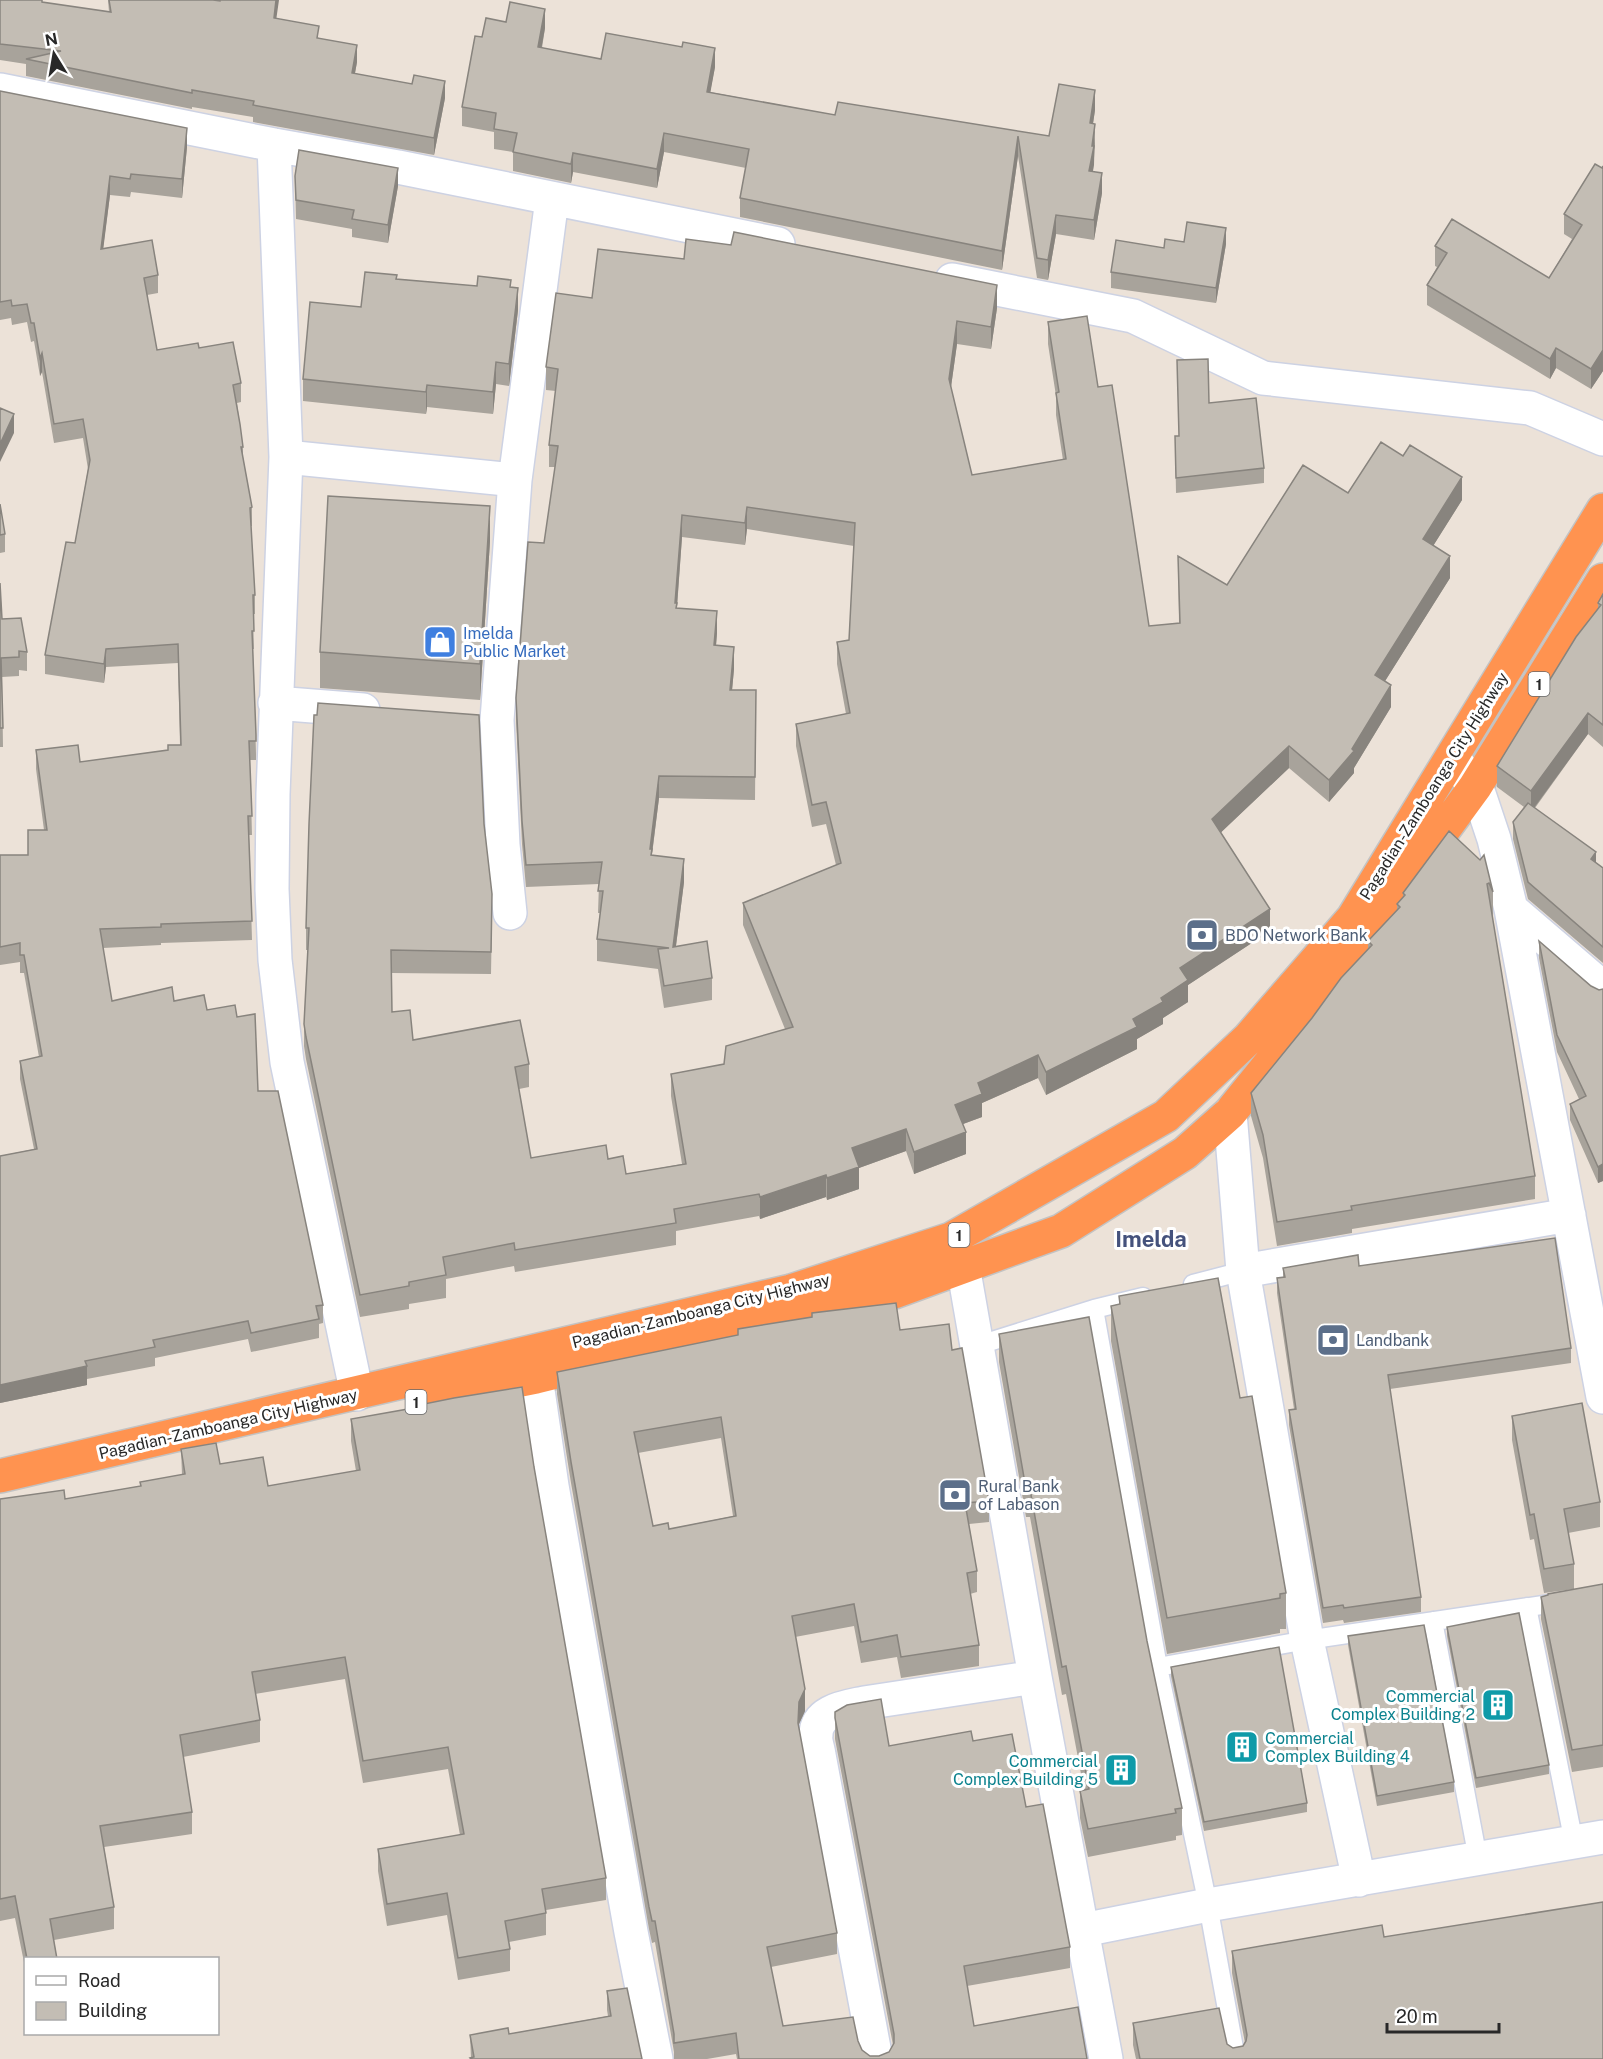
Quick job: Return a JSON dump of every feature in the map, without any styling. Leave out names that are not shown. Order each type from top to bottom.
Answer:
[{"type":"highway","name":"Pagadian-Zamboanga City Highway","points":[[0,1500],[361,1414],[536,1377],[714,1333],[832,1310],[894,1292],[1166,1116],[1249,1038],[1353,918],[1603,510]]},
{"type":"highway","name":"Pagadian-Zamboanga City Highway","points":[[0,1476],[791,1291],[1061,1231],[1185,1154],[1230,1113],[1297,1030],[1475,787],[1603,580]]},
{"type":"street","points":[[0,90],[808,250]]},
{"type":"street","points":[[274,145],[286,457],[275,703],[272,889],[275,960],[287,1062],[357,1394]]},
{"type":"street","points":[[510,914],[503,845],[485,719],[552,199]]},
{"type":"street","points":[[924,274],[1133,316],[1263,378],[1530,408],[1603,439]]},
{"type":"street","points":[[286,457],[515,480]]},
{"type":"street","points":[[275,703],[392,712]]},
{"type":"street","points":[[1453,757],[1479,794],[1494,839],[1511,909],[1603,1397]]},
{"type":"street","points":[[1511,909],[1603,988]]},
{"type":"street","points":[[1230,1113],[1243,1271],[1307,1640],[1359,1880]]},
{"type":"street","points":[[1243,1271],[1569,1215]]},
{"type":"street","points":[[957,1253],[1106,2059]]},
{"type":"street","points":[[536,1377],[552,1486],[631,1932],[656,2059]]},
{"type":"street","points":[[876,2059],[815,1734],[819,1722],[836,1709],[864,1703],[1035,1677]]},
{"type":"street","points":[[1083,1930],[1208,1905],[1588,1840]]},
{"type":"lane","points":[[976,1346],[1094,1309],[1243,1271]]},
{"type":"lane","points":[[1094,1309],[1158,1667],[1208,1905],[1236,2059]]},
{"type":"lane","points":[[1158,1667],[1307,1640],[1603,1596]]},
{"type":"lane","points":[[1527,1607],[1588,1840]]},
{"type":"lane","points":[[1434,1621],[1478,1859]]},
{"type":"building","points":[[0,0],[42,0],[42,2],[111,12],[109,0],[276,0],[274,18],[319,26],[317,38],[357,45],[352,73],[412,84],[414,75],[445,81],[434,138],[253,105],[254,101],[192,90],[192,93],[26,59],[61,51],[0,44]]},
{"type":"building","points":[[510,2],[545,9],[538,47],[601,59],[606,33],[682,47],[683,42],[715,48],[707,92],[835,115],[838,102],[1049,136],[1059,84],[1095,90],[1090,123],[1095,124],[1092,146],[1094,146],[1089,171],[1102,173],[1094,220],[1056,215],[1048,260],[1037,258],[1018,136],[1002,251],[740,198],[749,149],[664,133],[657,169],[573,153],[571,164],[513,152],[517,133],[494,129],[496,113],[462,107],[475,36],[482,37],[486,18],[506,22]]},
{"type":"building","points":[[0,91],[187,128],[182,179],[131,174],[130,179],[110,176],[101,249],[152,240],[158,275],[144,278],[157,350],[198,343],[199,348],[233,342],[241,383],[233,385],[252,507],[250,508],[255,595],[253,595],[254,631],[252,631],[256,741],[249,741],[252,816],[248,816],[252,921],[100,929],[112,1001],[172,987],[174,1001],[204,995],[207,1010],[235,1005],[237,1017],[255,1014],[258,1091],[278,1091],[323,1305],[316,1306],[319,1319],[251,1333],[248,1321],[153,1340],[155,1347],[85,1361],[87,1366],[0,1385],[0,1156],[37,1149],[20,1061],[42,1056],[24,955],[20,955],[20,943],[0,947],[0,855],[28,855],[28,830],[47,830],[36,750],[78,745],[80,762],[168,750],[168,745],[181,745],[178,644],[106,649],[104,664],[45,655],[66,542],[75,543],[90,460],[83,419],[54,424],[42,353],[40,358],[34,323],[31,323],[27,304],[12,306],[11,300],[0,302]]},
{"type":"building","points":[[299,150],[398,168],[388,225],[352,219],[354,210],[296,200],[295,176]]},
{"type":"building","points":[[1595,164],[1602,168],[1603,166],[1603,350],[1591,369],[1556,348],[1550,359],[1427,285],[1447,253],[1435,246],[1452,219],[1549,278],[1582,225],[1564,214]]},
{"type":"building","points":[[1187,222],[1226,228],[1216,288],[1111,272],[1116,240],[1164,248],[1165,239],[1184,242]]},
{"type":"building","points":[[734,232],[997,285],[991,327],[957,321],[949,379],[972,475],[1066,459],[1048,322],[1087,316],[1098,387],[1112,385],[1149,626],[1180,623],[1178,556],[1227,585],[1303,465],[1348,493],[1381,442],[1403,456],[1410,445],[1462,477],[1423,539],[1450,556],[1375,675],[1391,685],[1352,749],[1354,751],[1329,780],[1289,746],[1212,819],[1270,909],[1180,968],[1188,980],[1161,998],[1163,1002],[1133,1019],[1137,1027],[1046,1072],[1038,1055],[978,1083],[982,1094],[955,1105],[966,1132],[914,1152],[906,1129],[852,1148],[859,1167],[827,1178],[826,1175],[760,1197],[759,1194],[674,1209],[676,1223],[515,1250],[514,1243],[443,1257],[446,1275],[409,1282],[409,1286],[360,1295],[304,1024],[309,928],[306,928],[309,824],[314,715],[317,715],[318,703],[479,715],[484,824],[492,894],[491,952],[391,950],[392,1012],[410,1010],[413,1040],[520,1020],[529,1064],[515,1067],[531,1158],[606,1145],[608,1159],[623,1156],[626,1174],[686,1164],[671,1074],[724,1064],[726,1046],[793,1027],[743,903],[841,863],[826,802],[812,805],[796,724],[850,713],[837,642],[849,640],[855,523],[747,507],[745,523],[682,515],[676,608],[717,611],[714,645],[734,647],[730,690],[756,690],[755,777],[659,776],[651,855],[684,859],[673,947],[707,941],[712,978],[664,986],[658,949],[669,948],[597,939],[603,891],[598,891],[602,862],[526,865],[522,821],[516,698],[528,542],[544,543],[558,446],[549,445],[558,369],[546,367],[556,293],[592,298],[598,249],[684,259],[686,239],[731,245]]},
{"type":"building","points":[[365,272],[397,275],[396,279],[477,286],[478,276],[511,280],[510,287],[518,288],[509,364],[496,362],[493,392],[427,385],[426,392],[303,379],[310,302],[361,307]]},
{"type":"building","points":[[1208,359],[1209,403],[1256,398],[1264,468],[1176,478],[1175,436],[1179,436],[1177,360]]},
{"type":"building","points":[[0,408],[14,414],[0,444]]},
{"type":"building","points":[[328,496],[490,506],[480,664],[320,652]]},
{"type":"building","points":[[0,504],[5,534],[0,535]]},
{"type":"building","points":[[0,583],[2,619],[21,618],[27,652],[19,651],[19,657],[1,658],[3,728],[0,728]]},
{"type":"building","points":[[1603,594],[1603,725],[1588,713],[1531,791],[1497,766],[1576,637],[1601,605],[1598,603]]},
{"type":"building","points":[[1528,803],[1596,852],[1591,859],[1603,868],[1603,947],[1528,882],[1513,822]]},
{"type":"building","points":[[1449,831],[1480,860],[1484,855],[1493,892],[1489,883],[1487,884],[1535,1176],[1351,1206],[1352,1210],[1277,1222],[1263,1135],[1251,1093],[1312,1018],[1341,978],[1372,945],[1368,941],[1400,907],[1397,904],[1405,895],[1403,893]]},
{"type":"building","points":[[1539,941],[1591,986],[1599,990],[1603,989],[1603,1164],[1598,1167],[1570,1104],[1586,1096],[1557,1035]]},
{"type":"building","points":[[1555,1238],[1571,1348],[1388,1375],[1421,1597],[1344,1608],[1343,1605],[1323,1608],[1289,1410],[1296,1409],[1277,1278],[1285,1277],[1283,1268],[1358,1255],[1359,1266]]},
{"type":"building","points":[[1218,1278],[1240,1398],[1252,1396],[1286,1593],[1280,1594],[1280,1598],[1167,1618],[1111,1306],[1120,1304],[1119,1296]]},
{"type":"building","points":[[896,1303],[900,1330],[949,1324],[952,1350],[962,1348],[989,1501],[965,1503],[977,1571],[967,1573],[979,1645],[901,1657],[897,1635],[861,1642],[854,1604],[792,1616],[805,1689],[799,1702],[798,1723],[837,1933],[767,1947],[783,2026],[853,2017],[858,2041],[862,2050],[870,2056],[879,2056],[889,2052],[894,2043],[835,1718],[835,1712],[847,1705],[881,1699],[889,1746],[971,1731],[973,1741],[1012,1734],[1026,1807],[1043,1804],[1070,1947],[964,1966],[974,2026],[1078,2007],[1087,2059],[739,2059],[736,2033],[674,2043],[655,1921],[652,1921],[649,1907],[557,1372],[738,1335],[738,1329],[812,1317],[812,1313]],"holes":[[[721,1417],[736,1516],[669,1529],[668,1523],[653,1526],[634,1432]]]},
{"type":"building","points":[[1089,1317],[1147,1641],[1182,1808],[1175,1809],[1176,1813],[1088,1829],[1080,1791],[1089,1789],[1066,1666],[1062,1667],[1030,1489],[1026,1489],[999,1334]]},
{"type":"building","points":[[522,1387],[606,1878],[542,1889],[546,1913],[505,1921],[510,1949],[458,1958],[447,1893],[387,1904],[378,1849],[464,1834],[448,1747],[363,1761],[345,1657],[252,1672],[260,1720],[180,1735],[192,1812],[100,1826],[114,1907],[50,1919],[57,1957],[27,1957],[15,1896],[0,1899],[0,1499],[64,1490],[65,1499],[141,1486],[140,1482],[185,1474],[181,1449],[216,1443],[220,1464],[263,1457],[268,1486],[360,1470],[351,1419],[419,1407],[419,1405]]},
{"type":"building","points":[[1582,1403],[1600,1502],[1564,1509],[1574,1564],[1544,1569],[1534,1514],[1530,1515],[1512,1416]]},
{"type":"building","points":[[1603,1584],[1603,1745],[1572,1750],[1541,1597]]},
{"type":"building","name":"Commercial Complex Building 2","points":[[1519,1613],[1549,1765],[1476,1778],[1447,1627]]},
{"type":"building","points":[[1424,1625],[1454,1782],[1377,1796],[1348,1636]]},
{"type":"building","name":"Commercial Complex Building 4","points":[[1279,1647],[1307,1803],[1204,1822],[1171,1667]]},
{"type":"building","points":[[1603,1902],[1603,2059],[1140,2059],[1133,2023],[1219,2008],[1227,2044],[1233,2048],[1243,2046],[1247,2035],[1232,1951],[1382,1925],[1384,1937]]},
{"type":"building","points":[[627,1988],[642,2059],[470,2058],[474,2057],[470,2035],[508,2028],[509,2034],[611,2016],[607,1991]]},
{"type":"place","name":"Imelda Public Market","points":[[440,642]]},
{"type":"place","name":"BDO Network Bank","points":[[1202,935]]},
{"type":"place","name":"Landbank","points":[[1333,1340]]},
{"type":"place","name":"Rural Bank of Labason","points":[[955,1495]]},
{"type":"place","name":"Commercial Complex Building 2","points":[[1498,1705]]},
{"type":"place","name":"Commercial Complex Building 4","points":[[1242,1747]]},
{"type":"place","name":"Commercial Complex Building 5","points":[[1121,1770]]},
{"type":"district","name":"Imelda","points":[[1151,1239]]}]
